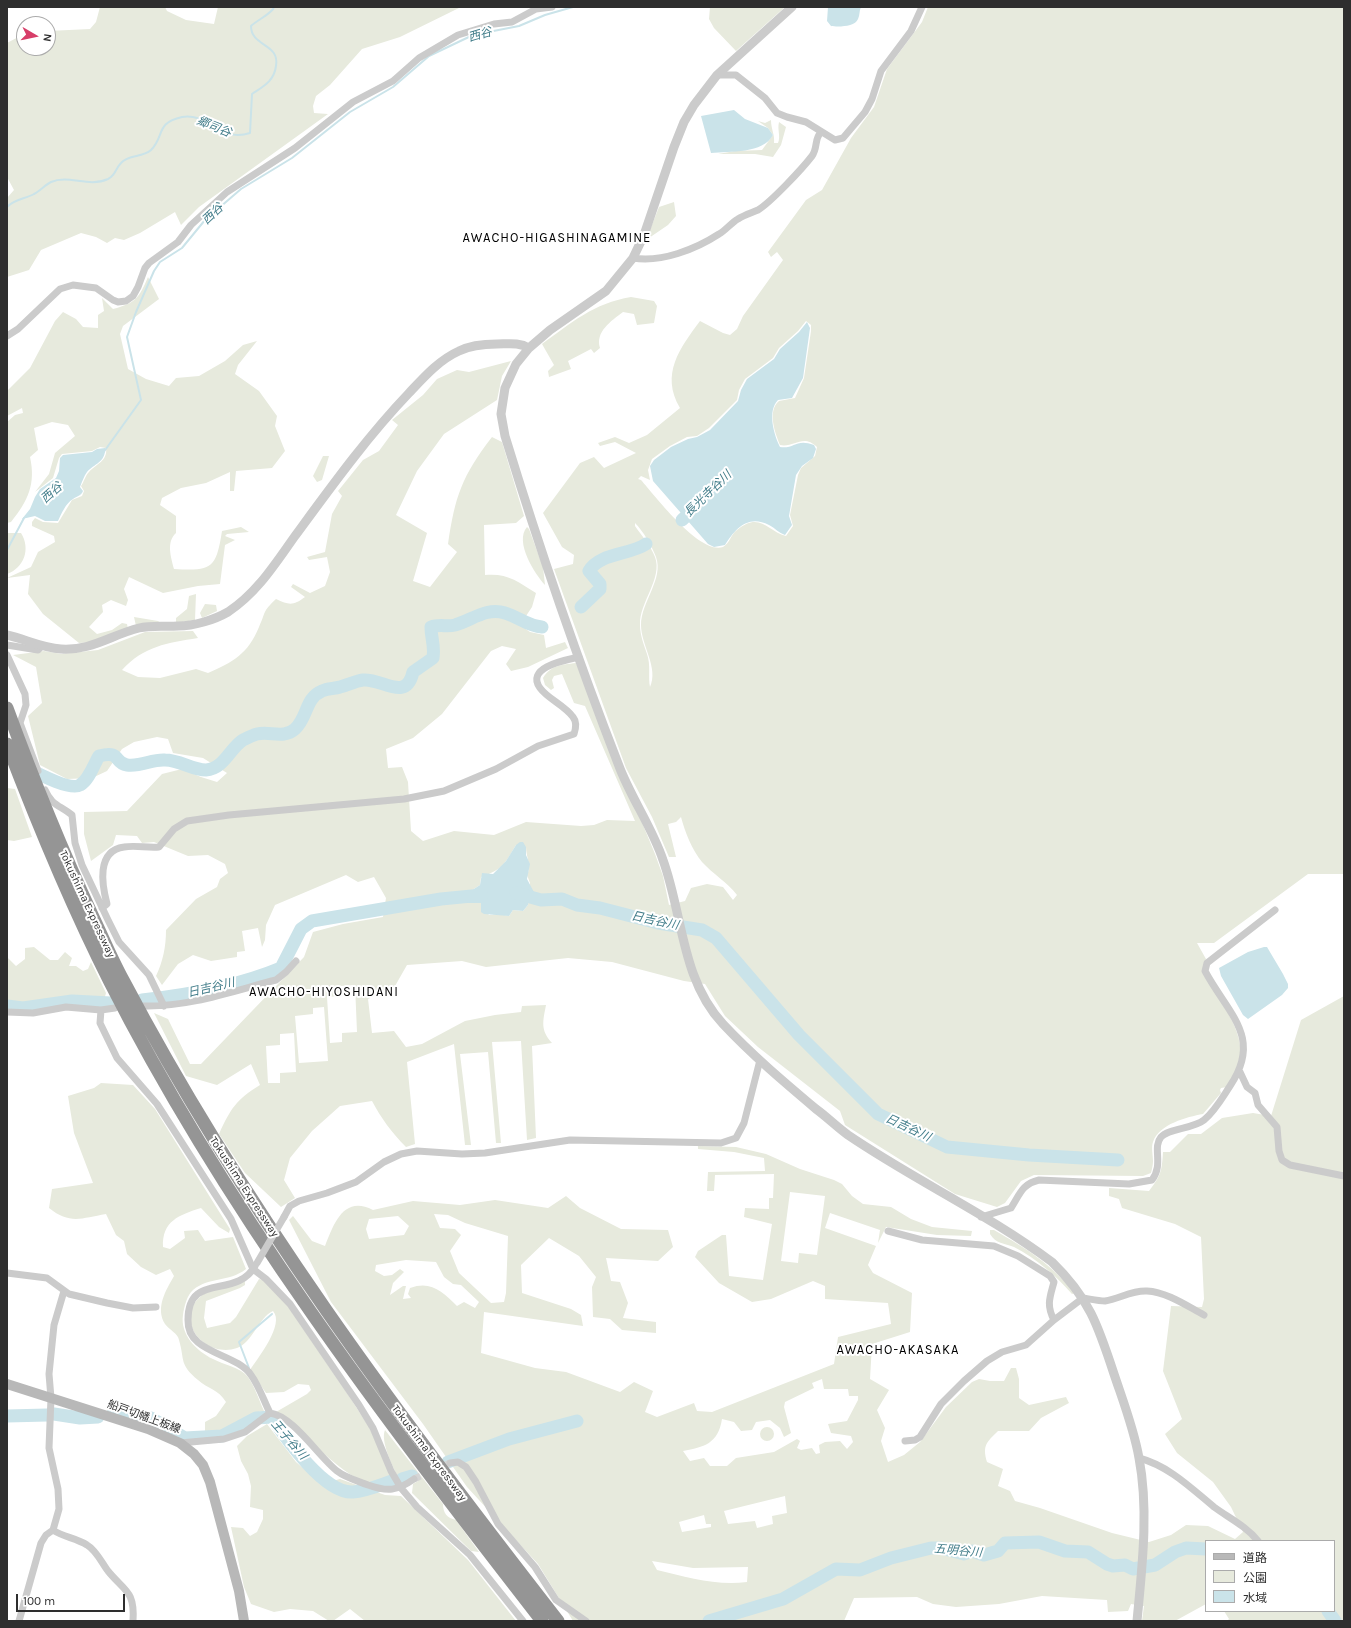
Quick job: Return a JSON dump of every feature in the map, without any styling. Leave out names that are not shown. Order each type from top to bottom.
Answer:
[{"type":"highway","name":"Tokushima Expressway","points":[[8,710],[44,824],[72,904],[110,983],[159,1073],[232,1192],[317,1320],[387,1417],[542,1621]]},
{"type":"highway","name":"Tokushima Expressway","points":[[7,744],[44,824],[121,978],[193,1107],[253,1204],[398,1411],[558,1621]]},
{"type":"main road","name":"船戸切幡上板線","points":[[7,1384],[148,1429],[180,1443],[194,1454],[203,1465],[210,1482],[239,1591],[244,1621]]},
{"type":"street","points":[[7,336],[18,329],[60,289],[66,287],[73,285],[96,288],[112,300],[118,302],[126,301],[133,296],[145,268],[149,263],[178,242],[191,225],[227,192],[295,148],[353,102],[393,82],[419,58],[458,36],[494,24],[512,22],[536,9],[552,7]]},
{"type":"street","points":[[792,7],[717,74],[694,105],[684,122],[674,147],[644,235],[633,258],[606,291],[550,330],[529,348],[516,364],[505,388],[501,414],[505,436],[578,657],[620,770],[662,857],[693,976],[722,1023],[790,1088],[848,1134],[1052,1262],[1074,1285],[1092,1313],[1103,1340],[1140,1458],[1144,1507],[1137,1621]]},
{"type":"street","points":[[717,74],[736,75],[765,98],[777,113],[806,122],[835,140],[843,138],[866,112],[881,71],[911,31],[922,7]]},
{"type":"street","points":[[633,258],[646,260],[674,254],[704,243],[720,234],[738,219],[758,209],[770,200],[813,155],[816,136],[821,132]]},
{"type":"street","points":[[7,635],[42,646],[60,649],[82,648],[104,642],[139,628],[152,626],[179,626],[200,623],[226,613],[247,598],[268,573],[389,413],[439,363],[459,351],[477,344],[514,344],[524,345],[529,348]]},
{"type":"street","points":[[7,645],[38,650],[42,646]]},
{"type":"street","points":[[7,655],[25,694],[26,704],[20,724],[48,797],[54,805],[65,809],[72,815],[77,850],[82,865],[102,908],[119,942],[149,975],[163,1004]]},
{"type":"street","points":[[102,908],[107,904],[102,885],[102,877],[109,855],[114,850],[124,847],[158,847],[174,829],[187,821],[229,815],[404,799],[444,791],[496,769],[538,746],[574,734],[577,726],[573,717],[539,688],[537,678],[539,672],[554,663],[578,657]]},
{"type":"street","points":[[981,1217],[1004,1212],[1011,1208],[1023,1188],[1029,1182],[1039,1180],[1129,1184],[1152,1180],[1157,1174],[1159,1166],[1158,1146],[1161,1138],[1165,1134],[1189,1127],[1202,1121],[1215,1108],[1240,1072],[1244,1050],[1241,1031],[1236,1020],[1205,971],[1206,963],[1275,910]]},
{"type":"street","points":[[144,1006],[190,1002],[276,980],[296,961]]},
{"type":"street","points":[[7,1012],[33,1013],[66,1007],[102,1010],[115,1008]]},
{"type":"street","points":[[102,1010],[100,1023],[117,1058],[161,1111],[231,1219],[255,1266],[290,1304],[359,1405],[373,1428],[391,1471],[401,1488],[417,1507],[470,1555],[523,1621]]},
{"type":"street","points":[[414,1479],[401,1488],[385,1490],[373,1487],[338,1471],[301,1433],[286,1421],[269,1415],[251,1375],[242,1366],[203,1347],[194,1338],[188,1326],[188,1312],[193,1298],[203,1289],[226,1286],[241,1280],[255,1266],[290,1206],[299,1201],[327,1193],[356,1182],[384,1162],[400,1154],[417,1151],[462,1154],[485,1153],[570,1140],[721,1143],[736,1138],[744,1123],[760,1060]]},
{"type":"street","points":[[1240,1072],[1247,1087],[1255,1093],[1258,1105],[1277,1127],[1279,1151],[1282,1160],[1290,1166],[1344,1176]]},
{"type":"street","points":[[888,1231],[922,1240],[994,1246],[1018,1256],[1050,1276],[1054,1282],[1048,1305],[1054,1320]]},
{"type":"street","points":[[7,1273],[47,1278],[64,1291],[107,1303],[133,1308],[156,1307]]},
{"type":"street","points":[[19,1621],[41,1543],[46,1535],[53,1530],[58,1509],[58,1489],[49,1448],[51,1398],[50,1374],[54,1324],[64,1291]]},
{"type":"street","points":[[905,1441],[915,1440],[920,1437],[941,1404],[987,1361],[1002,1352],[1026,1345],[1054,1320],[1083,1298],[1105,1301],[1125,1294],[1146,1291],[1156,1292],[1167,1295],[1204,1315]]},
{"type":"street","points":[[180,1443],[224,1440],[245,1432],[269,1415]]},
{"type":"street","points":[[1140,1458],[1155,1462],[1181,1479],[1215,1507],[1246,1528],[1257,1540]]},
{"type":"street","points":[[450,1463],[458,1462],[466,1467],[476,1482],[498,1524],[535,1567],[556,1600],[586,1621]]},
{"type":"street","points":[[53,1530],[59,1535],[88,1545],[110,1572],[122,1583],[129,1593],[132,1603],[133,1621]]},
{"type":"green space","points":[[100,7],[165,7],[167,11],[186,20],[214,24],[218,7],[461,7],[400,37],[362,49],[330,85],[316,96],[313,106],[314,113],[328,114],[199,207],[181,225],[175,212],[140,233],[124,240],[115,238],[107,243],[96,237],[81,233],[41,250],[29,270],[7,277],[7,198],[14,190],[7,177],[7,43],[16,38],[16,56],[56,56],[56,31],[90,29],[96,22]]},
{"type":"green space","points":[[710,7],[785,7],[736,51],[714,28],[709,19]]},
{"type":"green space","points":[[928,7],[1344,7],[1344,874],[1308,874],[1214,943],[1197,943],[1206,959],[1202,972],[1224,1006],[1237,1032],[1240,1045],[1240,1058],[1237,1071],[1227,1087],[1221,1088],[1221,1093],[1203,1114],[1174,1122],[1161,1130],[1152,1144],[1153,1162],[1151,1173],[1143,1176],[1034,1175],[1021,1181],[1005,1203],[997,1207],[955,1194],[845,1125],[840,1111],[758,1047],[725,1016],[705,984],[684,981],[612,962],[568,958],[486,967],[462,961],[407,965],[395,986],[368,999],[372,1033],[394,1031],[406,1047],[422,1044],[465,1021],[521,1012],[522,1006],[546,1005],[543,1025],[548,1038],[552,1043],[532,1046],[536,1138],[527,1140],[521,1041],[492,1042],[501,1143],[496,1143],[488,1052],[460,1054],[471,1145],[465,1145],[454,1044],[407,1062],[415,1144],[406,1147],[387,1125],[372,1101],[340,1106],[312,1131],[290,1158],[284,1180],[295,1198],[281,1207],[245,1173],[219,1134],[227,1117],[235,1105],[245,1095],[260,1085],[251,1064],[217,1085],[186,1076],[154,1013],[168,1019],[190,1064],[201,1064],[304,957],[313,932],[343,924],[383,917],[386,898],[374,877],[358,882],[346,875],[275,905],[266,925],[265,940],[262,947],[258,928],[242,931],[245,951],[237,952],[237,957],[211,961],[193,955],[178,964],[162,985],[156,976],[164,954],[166,930],[196,899],[217,887],[220,879],[228,873],[225,864],[208,855],[188,856],[154,842],[142,843],[137,836],[116,835],[113,845],[91,861],[84,834],[84,812],[127,811],[162,774],[182,769],[217,782],[227,773],[203,758],[173,753],[168,739],[157,737],[134,742],[122,749],[107,771],[92,778],[67,779],[40,765],[28,716],[42,703],[36,667],[13,655],[44,651],[62,654],[98,650],[145,632],[193,631],[198,638],[157,647],[139,656],[122,670],[138,677],[160,678],[196,669],[208,673],[232,661],[245,651],[250,644],[266,610],[276,599],[291,604],[305,597],[291,587],[293,584],[310,593],[325,586],[330,572],[327,557],[309,560],[307,557],[325,552],[332,514],[342,496],[338,491],[363,460],[379,451],[398,425],[392,420],[423,395],[437,379],[457,370],[469,372],[511,361],[502,376],[497,400],[444,434],[417,471],[396,515],[427,533],[413,581],[430,587],[457,552],[448,544],[457,499],[461,487],[473,463],[492,437],[502,442],[524,516],[516,523],[484,525],[485,575],[500,575],[512,579],[536,593],[532,607],[520,625],[530,632],[544,635],[546,648],[565,642],[568,648],[528,667],[511,671],[506,664],[516,649],[502,646],[491,651],[442,714],[413,738],[386,749],[388,768],[402,767],[408,782],[411,831],[423,841],[454,831],[494,835],[526,822],[581,826],[594,825],[607,820],[635,821],[585,706],[574,703],[562,674],[554,676],[552,680],[554,688],[551,690],[545,685],[543,678],[549,670],[557,666],[576,663],[655,854],[663,876],[669,905],[685,901],[691,888],[707,884],[723,887],[733,900],[737,895],[702,862],[695,852],[681,817],[676,822],[668,824],[676,857],[669,857],[652,817],[626,768],[554,569],[573,564],[574,555],[562,547],[543,513],[580,463],[594,457],[604,468],[636,453],[615,442],[600,446],[598,443],[615,437],[629,443],[647,435],[680,408],[674,396],[672,373],[675,362],[686,341],[700,321],[730,335],[737,329],[743,316],[783,260],[777,252],[771,257],[768,252],[806,200],[822,190],[851,138],[874,107],[887,69],[922,22]],"holes":[[[806,321],[811,325],[804,378],[795,398],[779,401],[773,410],[774,428],[780,445],[790,445],[807,441],[817,447],[815,456],[801,468],[798,475],[790,515],[793,526],[786,536],[779,534],[763,524],[752,522],[735,532],[723,547],[713,547],[691,534],[667,511],[641,480],[638,479],[641,476],[650,480],[648,470],[652,459],[670,446],[687,437],[697,436],[709,428],[737,400],[739,390],[745,379],[773,358],[779,348],[798,331]],[[635,523],[650,544],[656,557],[658,565],[655,582],[644,608],[641,625],[651,664],[652,680],[650,687],[648,658],[641,636],[640,625],[643,608],[654,582],[657,565],[655,557],[635,526]],[[516,845],[526,847],[529,865],[527,875],[530,883],[528,905],[523,911],[513,910],[509,916],[500,914],[489,915],[481,903],[468,903],[466,894],[480,885],[481,877],[499,869],[509,857]],[[355,985],[357,1032],[342,1033],[342,1042],[330,1043],[327,997],[341,996],[340,986]],[[324,1007],[328,1061],[299,1063],[295,1016],[313,1014],[313,1008]],[[294,1033],[296,1072],[280,1073],[280,1083],[268,1083],[266,1046],[280,1045],[280,1034]]]},
{"type":"green space","points":[[771,120],[774,137],[774,143],[778,143],[779,140],[779,122],[786,127],[781,145],[773,157],[755,154],[718,154],[735,151],[762,150],[773,135],[768,128],[758,121],[765,123]]},
{"type":"green space","points":[[674,202],[676,216],[668,225],[646,240],[659,207]]},
{"type":"green space","points":[[148,277],[159,299],[123,326],[120,334],[128,369],[146,379],[169,386],[176,378],[199,376],[225,361],[243,345],[257,341],[238,365],[235,374],[259,391],[277,416],[275,426],[285,451],[272,468],[236,471],[234,491],[230,491],[230,472],[206,483],[181,488],[162,498],[160,505],[176,516],[176,533],[170,545],[174,569],[197,569],[210,565],[217,553],[222,531],[241,527],[249,532],[227,534],[225,536],[235,540],[225,545],[220,584],[198,586],[163,593],[129,577],[124,589],[128,600],[126,606],[111,600],[102,605],[103,612],[89,627],[97,634],[112,630],[122,623],[127,624],[128,629],[92,642],[79,643],[43,614],[28,594],[30,575],[7,578],[31,567],[38,552],[55,542],[54,536],[32,526],[32,522],[35,518],[43,522],[58,523],[72,500],[82,496],[84,491],[81,486],[92,469],[101,462],[105,456],[106,448],[100,447],[92,451],[62,454],[59,458],[53,478],[35,492],[49,474],[55,453],[75,436],[68,425],[52,422],[34,428],[38,450],[30,457],[32,476],[29,492],[22,507],[11,522],[7,523],[7,422],[15,415],[23,413],[22,408],[7,416],[7,391],[30,368],[55,321],[63,312],[76,319],[83,327],[98,328],[98,315],[104,311],[102,298],[113,309],[132,302],[139,295]]},
{"type":"green space","points":[[631,297],[654,301],[657,306],[654,323],[637,325],[634,314],[623,312],[605,327],[600,337],[600,348],[594,353],[591,349],[568,361],[571,369],[549,377],[548,371],[554,365],[542,344],[573,321],[594,309]]},
{"type":"green space","points":[[323,456],[329,456],[322,480],[317,482],[313,476]]},
{"type":"green space","points":[[527,527],[543,567],[545,585],[531,566],[524,549],[524,533]]},
{"type":"green space","points":[[7,533],[21,533],[24,539],[25,551],[22,563],[7,574]]},
{"type":"green space","points":[[196,594],[195,620],[176,623],[176,618],[187,609],[189,596]]},
{"type":"green space","points":[[205,604],[216,605],[217,611],[202,618],[200,613]]},
{"type":"green space","points":[[134,617],[158,621],[161,623],[136,626]]},
{"type":"green space","points":[[7,788],[15,789],[32,837],[14,841],[7,840]]},
{"type":"green space","points":[[34,947],[50,960],[58,960],[65,952],[72,958],[69,966],[76,966],[83,971],[88,969],[91,962],[106,993],[104,1000],[71,998],[67,995],[66,999],[22,1005],[7,1004],[7,957],[16,966],[25,959],[25,948]]},
{"type":"green space","points":[[1344,996],[1344,1621],[1227,1621],[1229,1619],[1225,1612],[1335,1612],[1335,1540],[1205,1540],[1205,1605],[1175,1621],[1142,1621],[1144,1606],[1131,1604],[1128,1611],[1108,1612],[1107,1600],[1042,1596],[999,1604],[956,1607],[933,1604],[917,1597],[854,1598],[844,1621],[573,1621],[538,1564],[467,1487],[423,1424],[331,1302],[289,1220],[293,1216],[312,1241],[325,1246],[336,1221],[347,1209],[355,1206],[363,1206],[373,1210],[413,1201],[460,1205],[495,1200],[548,1208],[566,1196],[580,1208],[621,1229],[668,1230],[673,1247],[658,1261],[606,1258],[611,1281],[620,1282],[628,1303],[623,1318],[656,1322],[656,1333],[622,1330],[610,1319],[593,1317],[592,1287],[596,1277],[579,1256],[549,1238],[521,1265],[522,1293],[571,1309],[581,1315],[583,1326],[484,1312],[481,1353],[535,1368],[566,1372],[620,1392],[634,1382],[653,1391],[645,1412],[657,1417],[694,1403],[697,1411],[712,1412],[834,1364],[838,1337],[891,1324],[888,1303],[825,1299],[825,1286],[813,1281],[771,1299],[752,1302],[719,1283],[695,1257],[698,1251],[722,1235],[726,1235],[729,1276],[763,1280],[772,1224],[744,1217],[745,1208],[769,1209],[769,1198],[773,1198],[774,1174],[715,1175],[714,1191],[707,1191],[708,1172],[765,1171],[764,1158],[734,1152],[698,1149],[698,1146],[736,1147],[766,1154],[800,1169],[842,1184],[852,1196],[863,1204],[891,1207],[911,1219],[932,1227],[972,1231],[971,1236],[937,1235],[886,1227],[878,1243],[880,1230],[830,1213],[825,1228],[876,1246],[868,1265],[873,1273],[912,1293],[910,1332],[872,1344],[870,1379],[889,1390],[877,1410],[885,1428],[881,1441],[888,1462],[904,1455],[920,1442],[946,1407],[972,1382],[979,1379],[1004,1381],[1011,1368],[1016,1368],[1019,1379],[1019,1398],[1029,1405],[1066,1397],[1069,1403],[1041,1418],[1029,1431],[998,1431],[986,1444],[985,1452],[987,1462],[1003,1469],[998,1486],[1010,1491],[1015,1501],[1112,1533],[1149,1542],[1171,1535],[1186,1525],[1208,1526],[1235,1539],[1243,1532],[1231,1507],[1213,1482],[1177,1453],[1165,1434],[1182,1419],[1163,1371],[1171,1306],[1202,1307],[1204,1299],[1201,1237],[1175,1224],[1122,1208],[1119,1199],[1109,1196],[1109,1188],[1149,1191],[1160,1173],[1163,1152],[1170,1152],[1188,1134],[1201,1134],[1222,1118],[1253,1113],[1271,1116],[1301,1020]],"holes":[[[790,1192],[825,1196],[817,1255],[799,1253],[798,1263],[781,1261]],[[434,1214],[448,1215],[465,1223],[508,1236],[506,1293],[504,1302],[491,1303],[459,1273],[450,1251],[461,1235],[455,1229],[440,1228]],[[398,1216],[409,1226],[404,1235],[369,1239],[366,1229],[369,1219]],[[406,1260],[436,1262],[444,1277],[453,1284],[461,1285],[479,1302],[475,1308],[464,1302],[457,1306],[442,1292],[430,1286],[424,1285],[410,1288],[408,1294],[411,1298],[403,1299],[406,1286],[403,1286],[390,1295],[393,1283],[404,1272],[400,1269],[392,1275],[384,1276],[375,1271],[376,1265]],[[822,1379],[824,1389],[848,1389],[849,1396],[858,1396],[858,1400],[847,1421],[828,1424],[831,1433],[851,1436],[853,1442],[847,1449],[840,1441],[825,1442],[819,1445],[820,1453],[816,1454],[812,1448],[801,1450],[797,1448],[800,1441],[797,1439],[774,1452],[736,1458],[727,1466],[710,1466],[704,1458],[690,1461],[683,1451],[704,1446],[709,1443],[717,1434],[722,1419],[734,1422],[741,1431],[752,1430],[756,1422],[770,1420],[780,1428],[784,1437],[791,1433],[784,1407],[785,1402],[814,1388],[812,1383]],[[785,1496],[787,1513],[772,1516],[773,1524],[757,1528],[755,1521],[728,1524],[724,1511]],[[704,1515],[706,1524],[711,1524],[711,1527],[682,1532],[679,1522]],[[652,1561],[693,1568],[748,1567],[747,1582],[735,1583],[713,1582],[657,1570]]]},
{"type":"green space","points":[[101,1083],[133,1085],[155,1109],[230,1229],[229,1233],[219,1227],[201,1208],[186,1213],[173,1220],[165,1231],[163,1247],[170,1249],[185,1238],[184,1231],[198,1230],[205,1241],[233,1237],[246,1269],[233,1276],[206,1283],[193,1290],[187,1298],[183,1312],[184,1329],[190,1341],[207,1356],[236,1368],[245,1374],[253,1385],[264,1411],[258,1412],[220,1431],[205,1432],[205,1422],[216,1416],[226,1402],[220,1394],[202,1383],[188,1370],[185,1366],[178,1338],[175,1333],[165,1324],[162,1318],[161,1305],[174,1276],[170,1269],[156,1275],[141,1267],[127,1254],[124,1241],[116,1235],[106,1214],[76,1219],[63,1217],[49,1208],[52,1189],[93,1183],[74,1133],[68,1096],[94,1088]]},
{"type":"green space","points":[[990,1230],[994,1230],[1038,1257],[1066,1282],[1075,1293],[1072,1294],[1052,1274],[1030,1256],[1014,1247],[995,1240],[990,1234]]},
{"type":"green space","points":[[259,1279],[263,1280],[287,1305],[345,1390],[369,1427],[393,1478],[375,1483],[362,1480],[350,1474],[337,1465],[299,1430],[276,1412],[307,1394],[311,1390],[309,1385],[298,1384],[284,1392],[266,1393],[250,1370],[269,1341],[273,1332],[276,1324],[276,1317],[273,1311],[263,1319],[247,1341],[237,1348],[225,1350],[214,1348],[197,1336],[192,1327],[190,1317],[193,1307],[200,1297],[209,1292],[233,1286],[245,1281],[245,1285],[240,1288],[206,1301],[204,1318],[207,1328],[230,1323],[236,1317]]},
{"type":"green space","points":[[267,1424],[296,1462],[321,1484],[340,1479],[385,1495],[401,1496],[468,1560],[516,1621],[365,1621],[350,1609],[333,1621],[329,1621],[313,1611],[290,1609],[274,1612],[251,1604],[244,1587],[231,1527],[243,1528],[250,1536],[257,1532],[263,1519],[263,1510],[250,1507],[251,1486],[237,1446],[247,1436]]},
{"type":"green space","points":[[764,1427],[770,1427],[774,1431],[774,1437],[770,1441],[764,1441],[760,1437],[760,1431]]},
{"type":"green space","points":[[385,1430],[443,1504],[446,1515],[456,1520],[479,1552],[471,1551],[412,1493],[413,1484],[418,1481],[411,1473],[398,1477],[390,1461],[384,1441]]},
{"type":"water","points":[[828,7],[861,7],[859,18],[854,24],[846,26],[831,26],[827,21]]},
{"type":"water","points":[[734,110],[745,119],[768,128],[773,135],[762,146],[754,149],[711,153],[701,116]]},
{"type":"water","points":[[807,322],[810,328],[803,378],[792,398],[778,400],[773,410],[772,417],[774,430],[780,447],[789,447],[799,443],[808,443],[814,445],[816,449],[813,458],[802,466],[796,475],[789,516],[792,525],[785,535],[761,522],[748,522],[733,534],[725,545],[714,547],[708,544],[653,481],[650,466],[654,460],[671,447],[688,439],[697,437],[710,430],[738,401],[741,390],[747,379],[774,359],[780,349],[799,332]]},
{"type":"water","points":[[105,448],[104,457],[102,460],[85,475],[80,487],[83,491],[82,493],[68,503],[58,521],[45,521],[35,516],[22,519],[30,509],[40,489],[56,478],[59,471],[60,458],[63,455],[92,452],[97,449]]},
{"type":"water","points":[[523,842],[526,847],[526,855],[530,864],[527,879],[536,896],[529,899],[528,905],[523,911],[513,910],[509,916],[484,914],[481,912],[481,903],[468,903],[465,900],[466,894],[480,885],[482,873],[493,874],[506,861],[516,845]]},
{"type":"water","points":[[1267,947],[1283,974],[1288,984],[1288,988],[1282,995],[1248,1019],[1243,1015],[1221,976],[1219,968],[1248,952]]},
{"type":"waterway","name":"郷司谷","points":[[7,207],[13,202],[31,196],[51,182],[58,180],[65,179],[93,182],[108,179],[113,176],[119,165],[124,160],[144,154],[151,150],[158,140],[164,126],[173,120],[182,117],[199,119],[230,134],[239,135],[250,133],[252,94],[271,79],[276,66],[274,53],[255,38],[252,33],[251,26],[271,12],[274,7]]},
{"type":"waterway","name":"西谷","points":[[103,453],[141,400],[127,337],[154,271],[160,262],[182,248],[205,220],[241,189],[292,158],[350,112],[393,87],[429,56],[473,35],[519,26],[545,15],[573,7]]},
{"type":"waterway","name":"長光寺谷川","points":[[682,520],[697,506]]},
{"type":"waterway","name":"西谷","points":[[7,550],[24,518]]},
{"type":"waterway","name":"長光寺谷川","points":[[581,607],[600,589],[600,584],[589,571],[594,565],[607,557],[639,548],[646,544]]},
{"type":"waterway","name":"長光寺谷川","points":[[25,767],[52,780],[75,786],[83,783],[91,772],[99,756],[106,755],[114,756],[120,762],[127,765],[170,760],[201,770],[212,769],[218,766],[238,744],[246,738],[262,733],[286,734],[291,732],[299,724],[312,698],[316,694],[326,689],[338,688],[363,680],[370,680],[392,687],[399,688],[405,686],[410,681],[413,672],[433,658],[434,649],[431,627],[455,625],[492,612],[505,613],[532,625],[542,627]]},
{"type":"waterway","name":"日吉谷川","points":[[516,893],[541,900],[562,899],[577,905],[600,908],[658,923],[702,930],[716,938],[799,1035],[878,1114],[947,1147],[1029,1155],[1118,1160]]},
{"type":"waterway","name":"日吉谷川","points":[[142,1000],[213,989],[248,980],[281,968],[301,929],[312,921],[441,899],[482,895]]},
{"type":"waterway","name":"日吉谷川","points":[[7,1006],[23,1008],[72,1001],[111,1003]]},
{"type":"waterway","points":[[249,1368],[239,1342],[272,1314]]},
{"type":"waterway","name":"王子谷川","points":[[54,1414],[80,1418],[98,1417]]},
{"type":"waterway","name":"王子谷川","points":[[7,1416],[47,1415]]},
{"type":"waterway","name":"王子谷川","points":[[112,1415],[151,1418],[185,1438],[222,1436],[256,1418],[272,1417],[307,1464],[330,1484],[342,1490],[353,1492],[392,1481]]},
{"type":"waterway","name":"王子谷川","points":[[448,1462],[509,1439],[577,1421]]},
{"type":"waterway","name":"王子谷川","points":[[402,1479],[412,1476]]},
{"type":"waterway","name":"五明谷川","points":[[709,1621],[783,1599],[836,1569],[860,1570],[891,1558],[931,1548],[941,1548],[964,1554],[972,1551],[984,1555],[998,1551],[1005,1543],[1039,1542],[1065,1551],[1088,1552],[1107,1564],[1113,1566],[1125,1565],[1133,1569],[1155,1565],[1175,1552],[1186,1548],[1205,1549]]},
{"type":"waterway","name":"五明谷川","points":[[1329,1612],[1335,1621]]},
{"type":"tunnel","points":[[414,1479],[450,1463]]},
{"type":"district","name":"AWACHO-HIGASHINAGAMINE","points":[[557,238]]},
{"type":"district","name":"AWACHO-HIYOSHIDANI","points":[[324,992]]},
{"type":"district","name":"AWACHO-AKASAKA","points":[[898,1350]]}]
